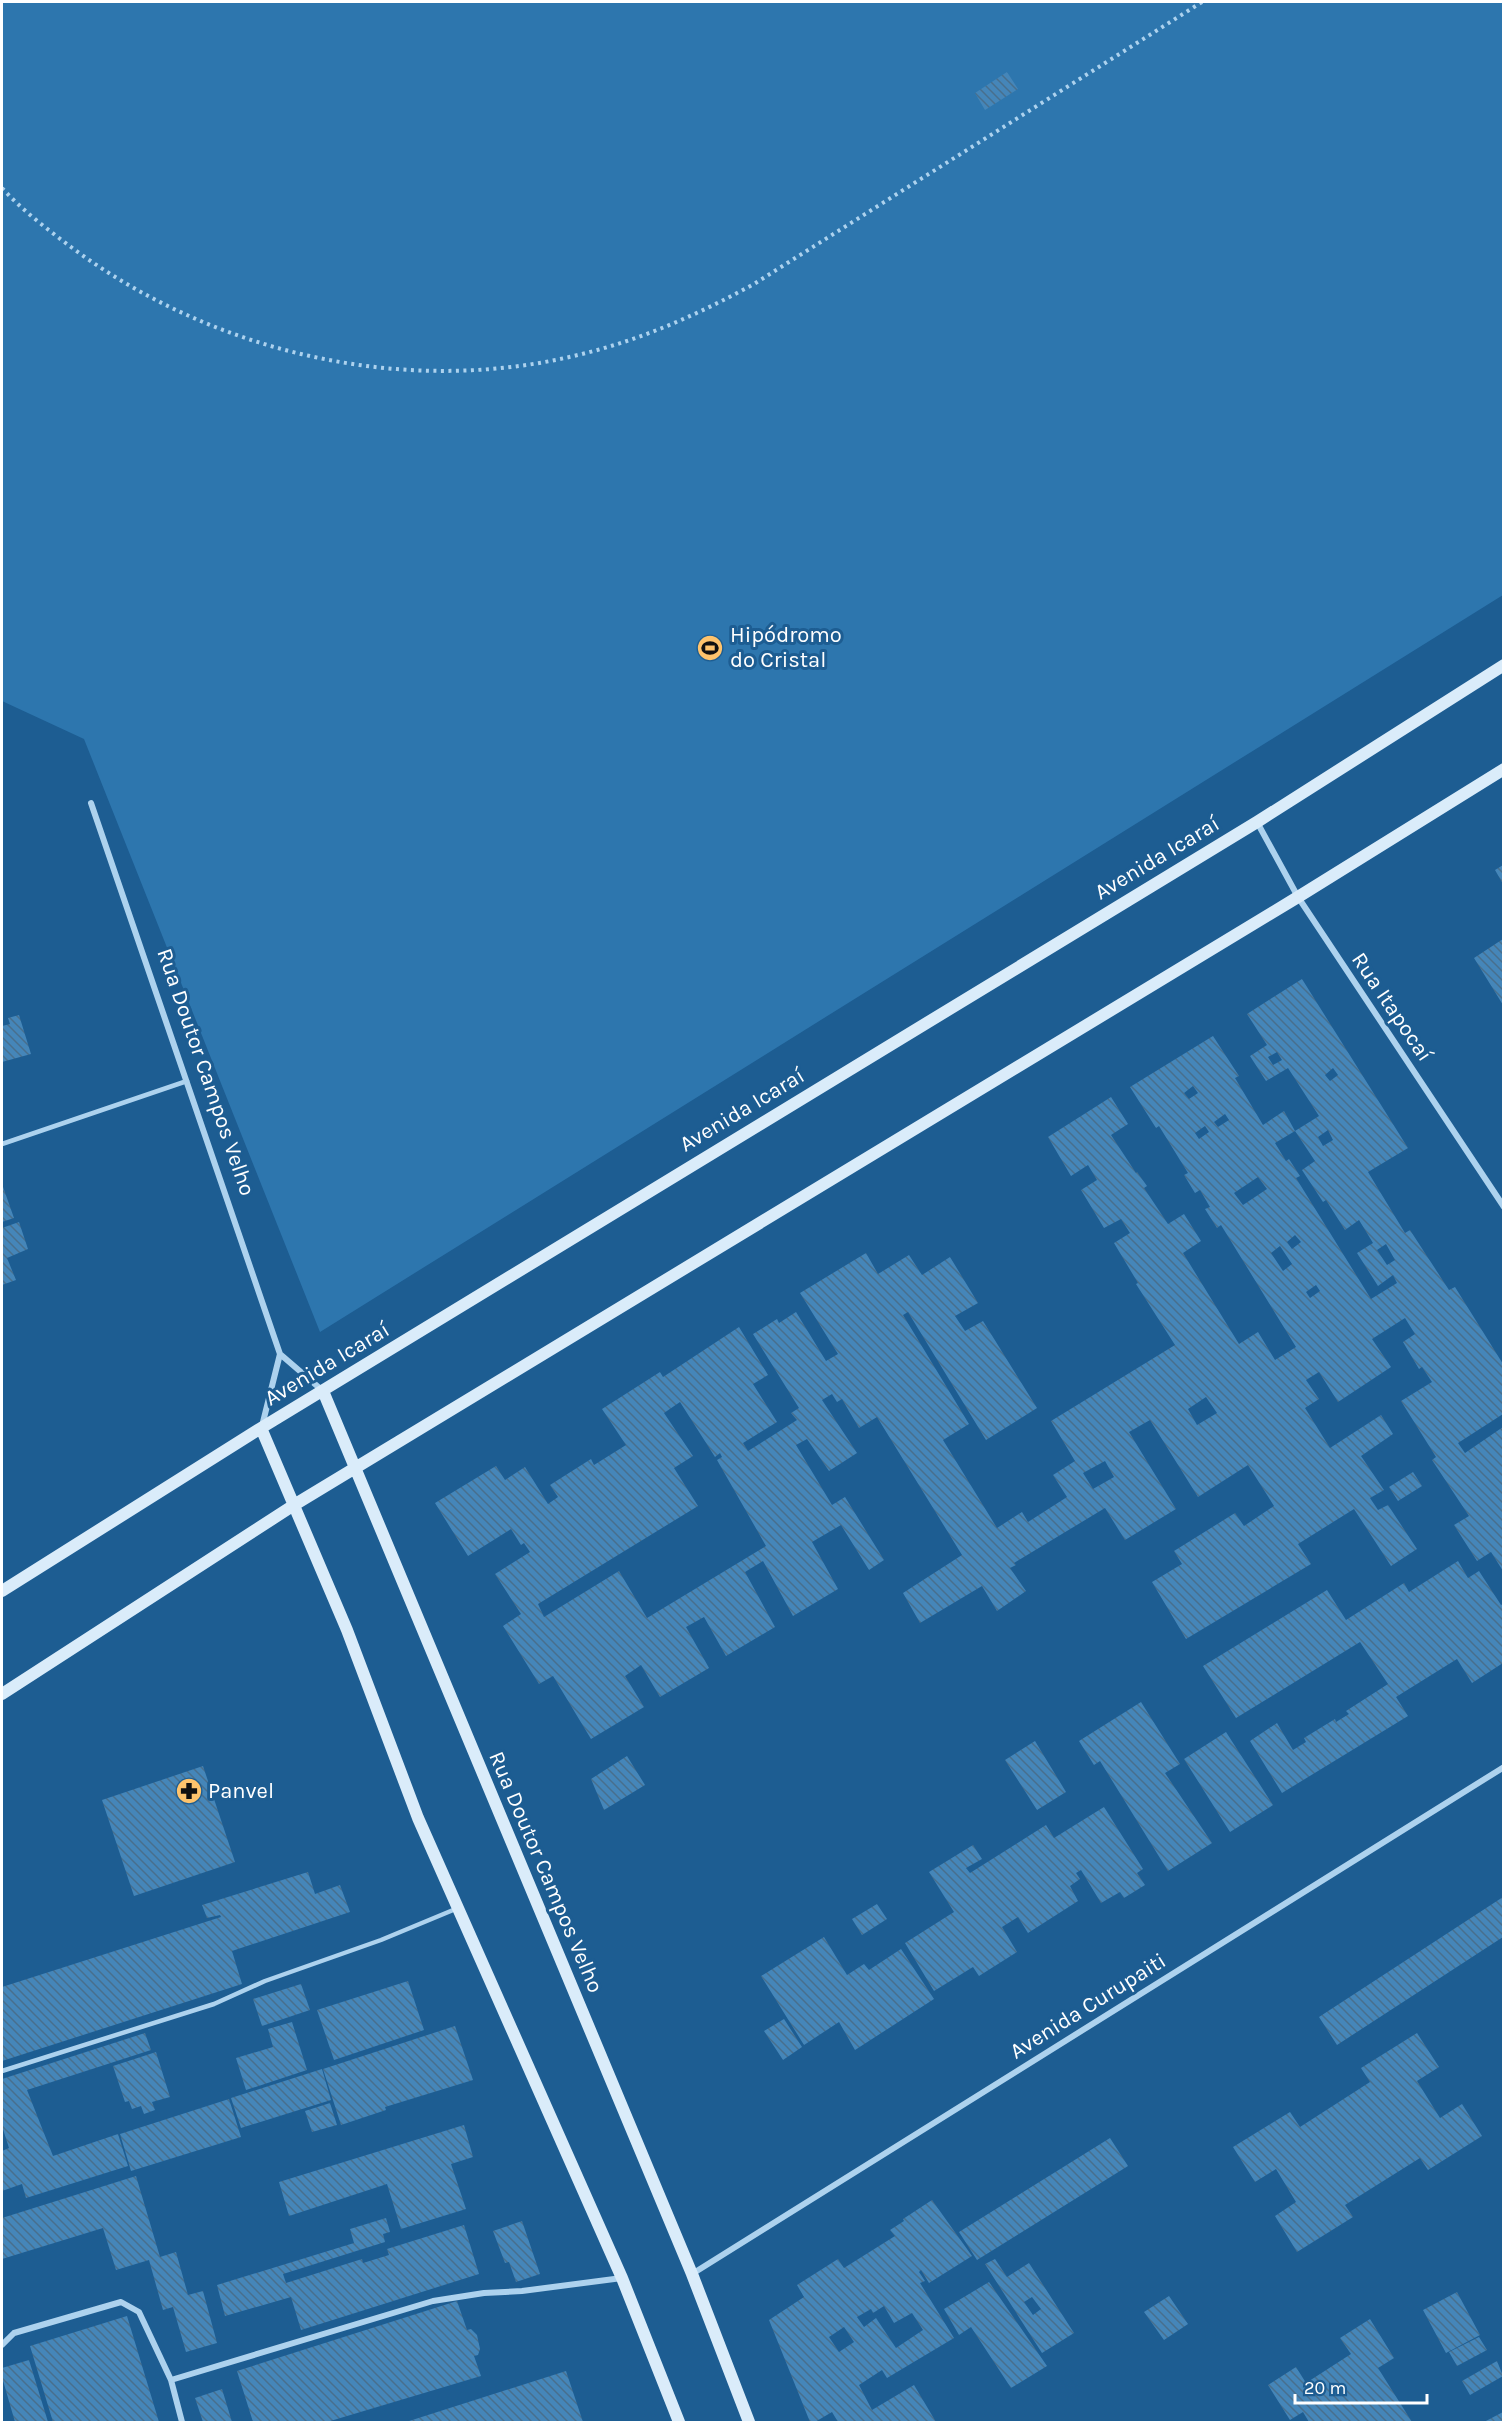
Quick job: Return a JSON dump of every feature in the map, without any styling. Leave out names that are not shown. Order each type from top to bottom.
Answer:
[{"type":"main road","name":"Avenida Icaraí","points":[[2,1591],[261,1428],[1257,822],[1503,665]]},
{"type":"main road","points":[[2,1694],[294,1505],[1298,897],[1503,769]]},
{"type":"main road","name":"Rua Doutor Campos Velho","points":[[323,1391],[692,2274],[749,2422]]},
{"type":"main road","points":[[261,1428],[347,1630],[418,1818],[622,2278],[679,2422]]},
{"type":"street","name":"Rua Doutor Campos Velho","points":[[91,803],[280,1354],[323,1391]]},
{"type":"street","name":"Rua Itapocaí","points":[[1257,822],[1298,897],[1503,1207]]},
{"type":"street","points":[[261,1428],[280,1354]]},
{"type":"street","name":"Avenida Curupaiti","points":[[692,2274],[1503,1767]]},
{"type":"street","points":[[171,2380],[433,2301],[484,2293],[522,2292],[622,2278]]},
{"type":"street","points":[[2,2345],[15,2333],[121,2302],[139,2312],[171,2380],[182,2422]]},
{"type":"lane","points":[[2,1144],[187,1081]]},
{"type":"lane","points":[[2,2071],[214,2004],[265,1981],[381,1940],[458,1908]]},
{"type":"path","points":[[2,188],[51,232],[101,270],[156,302],[213,327],[272,348],[333,361],[395,369],[458,371],[520,365],[582,354],[641,337],[699,314],[736,294],[1202,2]]},
{"type":"shaded area","name":"Hipódromo do Cristal","points":[[2,2],[1503,2],[1503,595],[320,1332],[84,739],[2,701]]},
{"type":"building","points":[[1007,72],[1018,89],[985,110],[975,93]]},
{"type":"building","points":[[1503,865],[1503,884],[1495,870]]},
{"type":"building","points":[[1503,939],[1503,1005],[1474,958]]},
{"type":"building","points":[[1302,979],[1408,1148],[1368,1172],[1405,1233],[1410,1230],[1449,1290],[1455,1287],[1503,1364],[1503,1414],[1458,1443],[1465,1453],[1503,1427],[1503,1571],[1491,1552],[1477,1561],[1454,1525],[1469,1516],[1432,1460],[1436,1457],[1401,1401],[1432,1382],[1422,1367],[1419,1369],[1403,1342],[1415,1334],[1405,1318],[1372,1339],[1391,1367],[1338,1402],[1319,1372],[1306,1380],[1319,1399],[1305,1408],[1330,1448],[1381,1415],[1393,1434],[1361,1456],[1384,1490],[1370,1498],[1378,1510],[1388,1505],[1417,1549],[1391,1566],[1354,1509],[1298,1544],[1311,1564],[1186,1639],[1152,1582],[1182,1564],[1174,1551],[1235,1513],[1244,1526],[1274,1506],[1248,1465],[1198,1497],[1150,1420],[1129,1432],[1176,1509],[1125,1540],[1105,1508],[1014,1563],[1016,1565],[1010,1568],[1026,1591],[997,1611],[982,1586],[920,1623],[903,1593],[962,1555],[877,1417],[859,1428],[842,1399],[837,1402],[832,1394],[822,1400],[857,1453],[829,1471],[807,1439],[796,1445],[832,1505],[845,1497],[884,1560],[869,1570],[841,1525],[812,1542],[838,1589],[793,1616],[763,1561],[745,1572],[775,1627],[726,1656],[704,1617],[686,1627],[709,1668],[660,1697],[641,1665],[625,1676],[644,1707],[591,1739],[553,1676],[539,1684],[503,1626],[521,1614],[495,1574],[530,1552],[524,1543],[521,1545],[511,1529],[468,1556],[435,1503],[496,1466],[505,1480],[525,1467],[548,1504],[558,1497],[550,1485],[591,1459],[594,1465],[626,1445],[602,1409],[660,1372],[663,1377],[739,1327],[768,1375],[753,1384],[777,1422],[743,1443],[748,1451],[797,1420],[791,1413],[799,1408],[753,1334],[777,1319],[779,1323],[796,1312],[826,1361],[838,1354],[800,1293],[866,1253],[878,1274],[909,1255],[922,1275],[950,1257],[978,1303],[955,1316],[965,1331],[983,1321],[1037,1408],[986,1440],[908,1312],[903,1315],[969,1424],[943,1440],[997,1528],[1022,1512],[1028,1522],[1067,1497],[1053,1475],[1075,1461],[1051,1421],[1175,1345],[1136,1284],[1138,1283],[1114,1243],[1130,1233],[1121,1219],[1104,1228],[1081,1190],[1097,1180],[1088,1165],[1071,1176],[1048,1137],[1111,1097],[1128,1124],[1111,1135],[1147,1186],[1144,1188],[1168,1224],[1184,1214],[1201,1241],[1183,1253],[1239,1344],[1258,1332],[1275,1360],[1296,1347],[1221,1225],[1217,1228],[1205,1209],[1210,1207],[1200,1190],[1195,1193],[1184,1175],[1188,1173],[1159,1126],[1156,1128],[1130,1087],[1213,1036],[1239,1076],[1235,1078],[1263,1125],[1284,1111],[1295,1131],[1319,1116],[1288,1068],[1266,1081],[1250,1056],[1267,1045],[1247,1014]],"holes":[[[1277,1052],[1282,1060],[1273,1065],[1268,1057]],[[1333,1068],[1338,1075],[1330,1081],[1325,1075]],[[1193,1086],[1198,1093],[1189,1099],[1184,1093]],[[1225,1114],[1229,1120],[1218,1127],[1214,1122]],[[1205,1126],[1209,1132],[1199,1139],[1195,1133]],[[1328,1130],[1333,1140],[1323,1146],[1318,1137]],[[1295,1131],[1315,1161],[1302,1170],[1323,1202],[1326,1200],[1345,1230],[1359,1220],[1373,1243],[1357,1253],[1378,1286],[1393,1275],[1397,1283],[1371,1299],[1296,1178],[1300,1176],[1289,1159],[1286,1161],[1275,1143]],[[1258,1177],[1267,1189],[1243,1205],[1234,1193]],[[1295,1235],[1301,1242],[1292,1249],[1287,1242]],[[1386,1244],[1395,1260],[1387,1265],[1377,1250]],[[1280,1246],[1292,1264],[1283,1271],[1271,1253]],[[1316,1285],[1320,1291],[1310,1298],[1306,1292]],[[1206,1397],[1217,1413],[1197,1425],[1188,1409]],[[680,1402],[715,1457],[720,1453],[722,1457],[717,1460],[766,1546],[647,1618],[619,1571],[544,1617],[538,1604],[698,1506],[674,1468],[693,1456],[664,1413]],[[1105,1461],[1114,1477],[1093,1489],[1083,1473]]]},
{"type":"building","points":[[19,1015],[31,1054],[2,1062],[2,1026],[10,1024],[8,1018]]},
{"type":"building","points":[[2,1184],[14,1218],[2,1222]]},
{"type":"building","points":[[19,1222],[28,1249],[7,1258],[16,1280],[2,1285],[2,1228]]},
{"type":"building","points":[[1413,1472],[1422,1486],[1398,1501],[1389,1487]]},
{"type":"building","points":[[1458,1561],[1468,1578],[1479,1571],[1501,1605],[1503,1604],[1503,1663],[1472,1683],[1457,1659],[1396,1697],[1408,1716],[1282,1793],[1250,1741],[1277,1723],[1293,1750],[1306,1742],[1304,1738],[1335,1719],[1336,1722],[1349,1714],[1346,1711],[1388,1684],[1360,1642],[1236,1718],[1203,1666],[1327,1590],[1346,1620],[1404,1583],[1409,1592]]},
{"type":"building","points":[[1141,1702],[1180,1764],[1165,1773],[1212,1843],[1168,1871],[1100,1761],[1094,1765],[1079,1741]]},
{"type":"building","points":[[1226,1732],[1273,1805],[1230,1832],[1184,1759]]},
{"type":"building","points":[[1035,1741],[1066,1792],[1037,1810],[1005,1760]]},
{"type":"building","points":[[627,1756],[645,1785],[604,1810],[591,1779]]},
{"type":"building","points":[[203,1766],[235,1862],[134,1896],[102,1800]]},
{"type":"building","points":[[1104,1807],[1143,1869],[1137,1873],[1145,1885],[1124,1898],[1120,1892],[1101,1903],[1081,1870],[1076,1873],[1080,1879],[1070,1886],[1078,1901],[1028,1933],[1018,1917],[1002,1927],[1017,1952],[979,1976],[973,1967],[934,1991],[905,1943],[954,1912],[929,1872],[973,1845],[982,1859],[966,1868],[970,1873],[1046,1825],[1054,1838]]},
{"type":"building","points":[[308,1872],[315,1894],[340,1885],[350,1912],[232,1951],[242,1984],[2,2061],[2,1987],[221,1917],[220,1915],[207,1918],[202,1905]]},
{"type":"building","points":[[1503,1897],[1503,1937],[1337,2045],[1319,2017]]},
{"type":"building","points":[[877,1904],[887,1919],[862,1935],[852,1919]]},
{"type":"building","points":[[824,1937],[847,1975],[864,1964],[869,1970],[901,1949],[934,1999],[855,2050],[839,2022],[804,2045],[761,1976]]},
{"type":"building","points":[[408,1981],[424,2030],[334,2060],[317,2010]]},
{"type":"building","points":[[301,1984],[310,2010],[262,2026],[253,1999]]},
{"type":"building","points":[[784,2019],[802,2047],[783,2060],[764,2031]]},
{"type":"building","points":[[292,2022],[307,2070],[246,2090],[236,2058],[273,2047],[268,2029]]},
{"type":"building","points":[[455,2026],[473,2080],[385,2107],[386,2110],[341,2125],[323,2069]]},
{"type":"building","points":[[145,2033],[151,2050],[27,2090],[53,2156],[118,2134],[128,2166],[26,2198],[22,2184],[2,2191],[2,2151],[9,2148],[2,2126],[2,2079]]},
{"type":"building","points":[[1417,2033],[1439,2067],[1417,2081],[1440,2118],[1462,2104],[1482,2136],[1428,2170],[1420,2158],[1345,2205],[1353,2217],[1297,2252],[1275,2216],[1296,2202],[1276,2169],[1255,2182],[1233,2147],[1290,2112],[1300,2127],[1370,2082],[1361,2068]]},
{"type":"building","points":[[156,2052],[170,2097],[152,2102],[155,2110],[144,2114],[141,2106],[132,2109],[129,2101],[125,2102],[113,2066]]},
{"type":"building","points":[[322,2069],[331,2100],[241,2128],[231,2098]]},
{"type":"building","points":[[229,2099],[241,2137],[131,2171],[120,2134]]},
{"type":"building","points":[[330,2103],[337,2125],[312,2132],[305,2111]]},
{"type":"building","points":[[464,2125],[473,2157],[451,2164],[466,2209],[401,2229],[387,2184],[289,2216],[279,2182]]},
{"type":"building","points":[[1110,2138],[1128,2166],[977,2260],[959,2232]]},
{"type":"building","points":[[136,2176],[160,2257],[176,2252],[188,2295],[203,2291],[217,2343],[186,2352],[173,2307],[163,2310],[149,2260],[116,2270],[103,2228],[2,2259],[2,2218]]},
{"type":"building","points":[[932,2200],[972,2256],[929,2283],[921,2270],[919,2272],[925,2281],[920,2283],[954,2338],[887,2378],[882,2370],[859,2385],[872,2410],[914,2385],[936,2422],[838,2422],[832,2412],[815,2422],[810,2422],[769,2320],[804,2297],[797,2285],[838,2259],[844,2268],[895,2236],[890,2230],[904,2221],[903,2219]],"holes":[[[884,2306],[894,2323],[912,2313],[923,2330],[896,2348],[876,2318],[864,2327],[857,2317],[871,2309],[873,2313]],[[844,2327],[854,2342],[839,2352],[829,2337]]]},
{"type":"building","points":[[386,2218],[390,2232],[383,2234],[385,2242],[283,2274],[286,2283],[362,2259],[363,2263],[389,2255],[387,2249],[464,2225],[479,2274],[301,2330],[291,2297],[225,2316],[217,2285],[354,2243],[350,2229]]},
{"type":"building","points":[[522,2221],[540,2274],[516,2282],[509,2262],[505,2263],[493,2231]]},
{"type":"building","points":[[995,2259],[1007,2277],[1029,2263],[1074,2333],[1042,2353],[985,2264]],"holes":[[[1032,2297],[1041,2309],[1033,2315],[1024,2302]]]},
{"type":"building","points":[[989,2282],[1047,2366],[1011,2388],[971,2327],[959,2335],[944,2309]]},
{"type":"building","points":[[1457,2292],[1480,2335],[1446,2353],[1423,2310]]},
{"type":"building","points":[[1169,2296],[1188,2324],[1164,2340],[1144,2312]]},
{"type":"building","points":[[457,2301],[467,2330],[471,2329],[477,2335],[480,2349],[478,2355],[474,2356],[481,2376],[327,2422],[253,2422],[237,2371]]},
{"type":"building","points":[[127,2316],[159,2422],[53,2422],[30,2346]]},
{"type":"building","points":[[1370,2319],[1394,2358],[1378,2368],[1412,2422],[1309,2422],[1303,2412],[1290,2420],[1268,2385],[1296,2367],[1306,2383],[1351,2354],[1340,2338]]},
{"type":"building","points":[[1479,2337],[1487,2350],[1457,2366],[1449,2352]]},
{"type":"building","points":[[29,2360],[48,2422],[15,2422],[2,2377],[2,2368]]},
{"type":"building","points":[[1497,2361],[1503,2376],[1470,2395],[1462,2381]]},
{"type":"building","points":[[566,2371],[583,2422],[406,2422]]},
{"type":"building","points":[[222,2389],[232,2422],[203,2422],[195,2398]]},
{"type":"building","points":[[1503,2412],[1503,2422],[1484,2422]]},
{"type":"place","name":"Hipódromo do Cristal","points":[[710,648]]},
{"type":"place","name":"Panvel","points":[[189,1791]]}]
